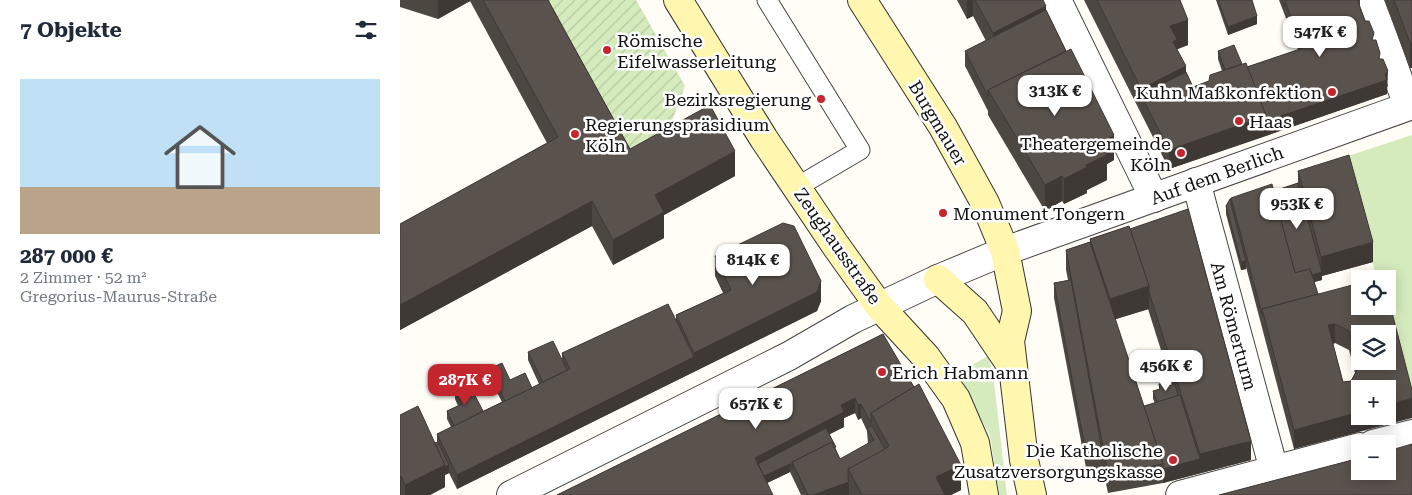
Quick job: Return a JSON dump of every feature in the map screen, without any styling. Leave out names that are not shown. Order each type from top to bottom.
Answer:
[{"type":"street","name":"Zeughausstraße","points":[[678,0],[797,187],[879,306],[926,356],[956,399],[976,443],[984,495]]},
{"type":"street","name":"Burgmauer","points":[[862,0],[943,127],[985,204],[1005,251]]},
{"type":"street","points":[[1057,0],[1154,198]]},
{"type":"street","points":[[1370,0],[1410,106]]},
{"type":"street","name":"Auf dem Berlich","points":[[511,495],[545,488],[879,306],[938,279],[1005,251],[1410,106]]},
{"type":"street","name":"Am Römerturm","points":[[1196,182],[1274,470]]},
{"type":"street","points":[[1005,251],[1017,311],[1010,341],[1024,460],[1032,495]]},
{"type":"street","points":[[938,279],[975,312],[1013,368]]},
{"type":"street","points":[[1396,438],[1412,434]]},
{"type":"street","points":[[1180,495],[1351,449]]},
{"type":"lane","points":[[768,0],[860,150],[797,187]]},
{"type":"green space","points":[[535,0],[636,0],[685,86],[672,121],[685,144],[630,174]]},
{"type":"green space","points":[[1412,135],[1412,409],[1396,340],[1396,325],[1392,325],[1390,315],[1396,315],[1396,270],[1375,270],[1345,157]]},
{"type":"green space","points":[[988,356],[993,373],[1007,495],[999,495],[990,435],[956,374]]},
{"type":"building","points":[[483,0],[548,0],[630,149],[710,105],[735,151],[655,195],[664,212],[613,240],[592,201],[400,305],[400,224],[558,137]]},
{"type":"building","points":[[975,0],[1043,0],[1046,6],[993,33]]},
{"type":"building","points":[[1097,0],[1180,0],[1188,20],[1170,26],[1177,39],[1173,42],[1186,66],[1141,89]]},
{"type":"building","points":[[1218,0],[1252,0],[1257,16],[1228,27]]},
{"type":"building","points":[[1360,0],[1358,2],[1365,21],[1369,21],[1374,33],[1372,40],[1376,40],[1380,53],[1379,59],[1383,59],[1388,71],[1385,74],[1387,80],[1266,121],[1266,116],[1247,67],[1303,48],[1285,1]]},
{"type":"building","points":[[1394,0],[1412,0],[1412,42],[1410,43]]},
{"type":"building","points":[[1046,10],[1066,51],[988,90],[988,96],[965,51]]},
{"type":"building","points":[[1234,45],[1242,64],[1225,70],[1218,51]]},
{"type":"building","points":[[1071,49],[1114,135],[1101,142],[1107,155],[1086,165],[1087,167],[1064,179],[1062,176],[1045,185],[988,90]]},
{"type":"building","points":[[1246,63],[1266,116],[1169,150],[1141,95],[1186,72],[1193,87],[1209,81],[1210,75]]},
{"type":"building","points":[[1349,155],[1373,242],[1321,257],[1298,171]]},
{"type":"building","points":[[1298,183],[1322,272],[1312,275],[1310,269],[1295,273],[1279,217],[1274,191]]},
{"type":"building","points":[[1272,184],[1277,205],[1274,206],[1271,203],[1264,205],[1269,221],[1280,217],[1295,273],[1310,269],[1318,294],[1262,309],[1262,314],[1231,198]]},
{"type":"building","points":[[1230,199],[1246,261],[1241,262],[1226,206]]},
{"type":"building","points":[[1188,209],[1251,441],[1200,454],[1130,229]]},
{"type":"building","points":[[783,223],[794,226],[821,281],[817,292],[694,353],[676,315],[731,290],[715,256]]},
{"type":"building","points":[[1129,226],[1149,286],[1110,299],[1090,239]]},
{"type":"building","points":[[1090,242],[1163,464],[1108,474],[1066,250]]},
{"type":"building","points":[[1071,280],[1103,455],[1087,458],[1054,283]]},
{"type":"building","points":[[1351,285],[1351,315],[1393,315],[1395,325],[1351,325],[1351,338],[1349,331],[1335,324],[1328,325],[1343,382],[1351,381],[1351,414],[1294,430],[1262,309]]},
{"type":"building","points":[[668,304],[694,357],[457,475],[437,434],[570,369],[562,353]]},
{"type":"building","points":[[1396,328],[1412,390],[1412,398],[1396,403],[1396,380],[1352,380],[1357,370],[1396,370]]},
{"type":"building","points":[[883,334],[914,387],[871,413],[871,423],[861,404],[858,405],[855,398],[841,405],[844,412],[755,458],[773,495],[557,495]]},
{"type":"building","points":[[553,341],[567,370],[543,382],[528,352]]},
{"type":"building","points":[[502,363],[510,380],[525,373],[532,388],[505,401],[489,369]]},
{"type":"building","points":[[1168,382],[1169,386],[1175,384],[1178,396],[1157,402],[1153,391],[1160,389],[1159,384]]},
{"type":"building","points":[[469,384],[483,411],[454,426],[447,411],[462,404],[455,391]]},
{"type":"building","points":[[919,384],[961,465],[936,477],[945,495],[862,495],[848,469],[889,446],[871,413]]},
{"type":"building","points":[[1180,395],[1200,459],[1163,469],[1144,406]]},
{"type":"building","points":[[418,406],[445,465],[405,485],[400,477],[400,415]]},
{"type":"building","points":[[872,426],[885,449],[848,469],[849,482],[813,495],[808,495],[792,462],[832,442],[840,459],[874,440],[867,428]]},
{"type":"building","points":[[826,428],[836,447],[834,448],[832,442],[792,462],[792,469],[790,464],[764,476],[758,464]]},
{"type":"building","points":[[438,442],[449,465],[445,467],[435,443]]},
{"type":"building","points":[[1412,444],[1412,495],[1219,495],[1351,460],[1351,480],[1396,480],[1396,449]]},
{"type":"place","name":"Römische Eifelwasserleitung","points":[[607,50]]},
{"type":"place","name":"Kuhn Maßkonfektion","points":[[1332,92]]},
{"type":"place","name":"Bezirksregierung","points":[[821,99]]},
{"type":"place","name":"Haas","points":[[1239,121]]},
{"type":"place","name":"Regierungspräsidium Köln","points":[[575,134]]},
{"type":"place","name":"Theatergemeinde Köln","points":[[1181,153]]},
{"type":"place","name":"Monument Tongern","points":[[943,213]]},
{"type":"place","name":"Erich Habmann","points":[[882,372]]},
{"type":"place","name":"Die Katholische Zusatzversorgungskasse","points":[[1173,460]]}]
